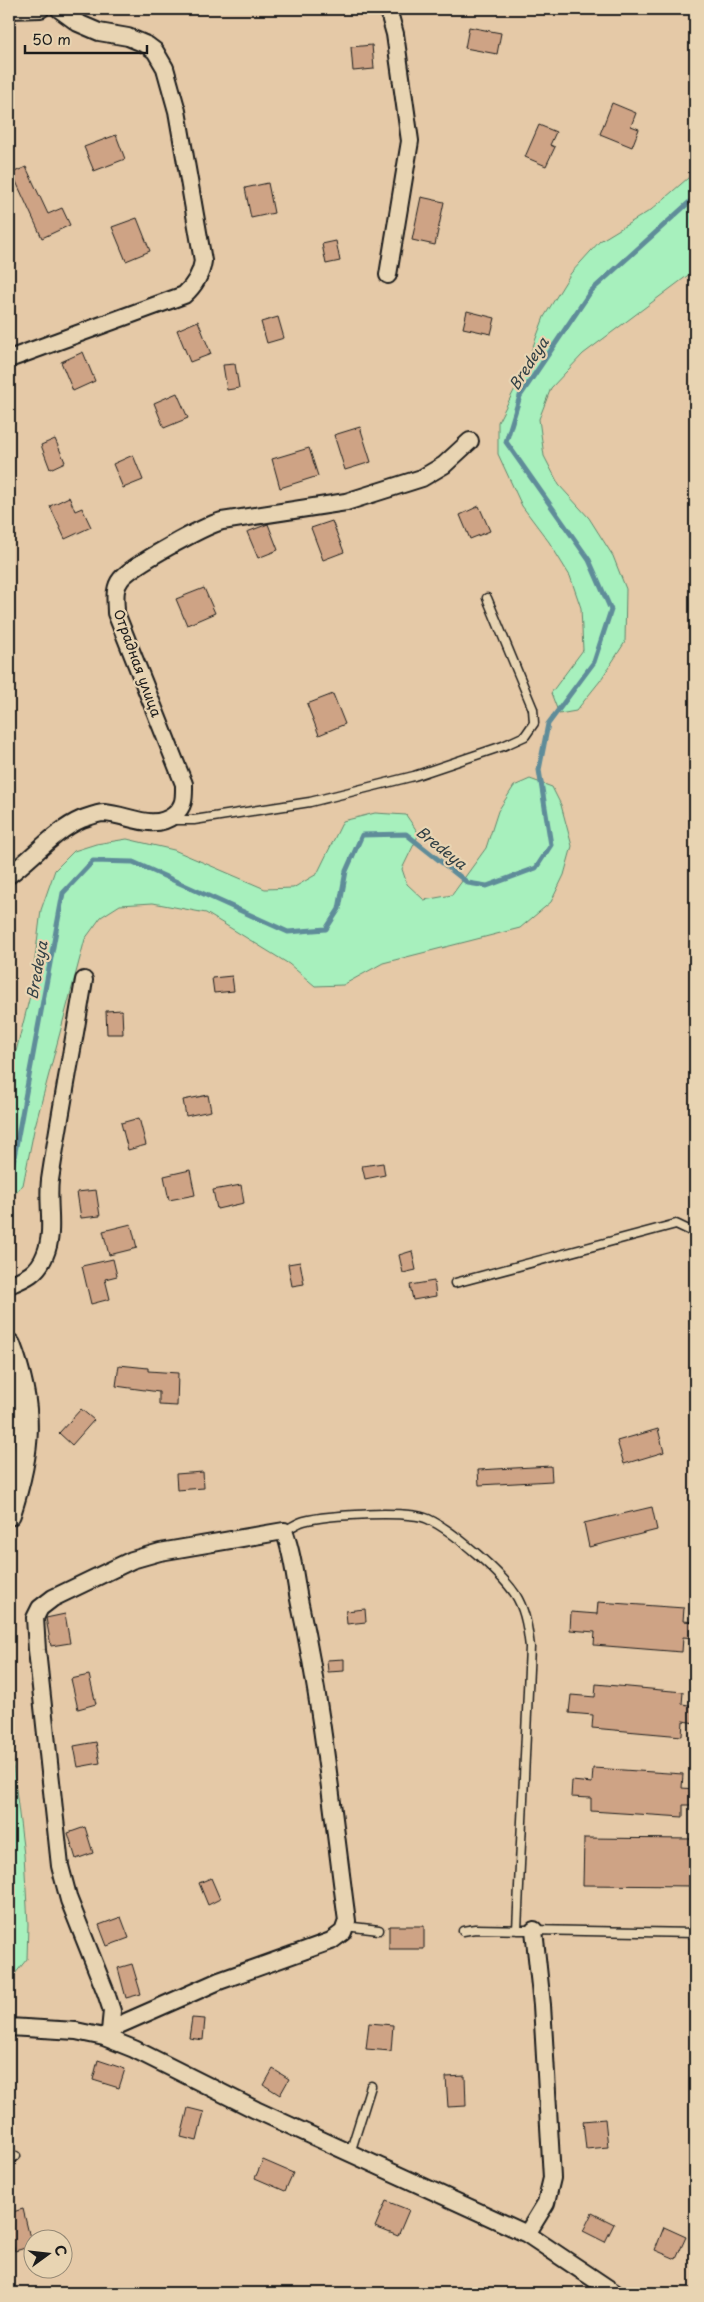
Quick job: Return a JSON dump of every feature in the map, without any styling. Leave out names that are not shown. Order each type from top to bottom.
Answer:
[{"type":"main road","points":[[9,1344],[16,1365],[24,1402],[26,1434],[23,1467],[9,1514]]},
{"type":"street","points":[[9,10],[41,9]]},
{"type":"street","points":[[9,359],[184,295],[192,288],[202,271],[203,261],[178,120],[165,68],[155,52],[147,45],[128,37],[100,32],[78,23],[59,9]]},
{"type":"street","points":[[388,9],[395,34],[410,141],[388,275]]},
{"type":"street","name":"Отрадная улица","points":[[168,820],[180,810],[184,799],[184,784],[116,613],[115,592],[121,579],[133,568],[207,525],[346,502],[422,478],[444,465],[470,441]]},
{"type":"street","points":[[9,875],[23,866],[56,835],[81,820],[103,813],[150,823],[168,820]]},
{"type":"street","points":[[9,1286],[32,1275],[41,1265],[47,1252],[50,1229],[50,1182],[84,980]]},
{"type":"street","points":[[284,1531],[289,1544],[293,1573],[311,1654],[347,1921],[343,1932],[331,1941],[219,1981],[119,2025],[107,2034],[112,2011],[69,1900],[60,1866],[35,1618],[40,1608],[53,1598],[132,1560],[160,1552],[284,1531]]},
{"type":"street","points":[[527,2234],[546,2203],[552,2178],[542,2005],[534,1930]]},
{"type":"street","points":[[9,2027],[107,2034],[256,2110],[527,2234],[615,2293]]},
{"type":"lane","points":[[168,820],[194,820],[310,802],[461,762],[525,736],[534,723],[533,709],[487,598]]},
{"type":"lane","points":[[455,1282],[676,1224],[695,1233]]},
{"type":"lane","points":[[284,1531],[302,1522],[318,1518],[402,1514],[426,1518],[444,1528],[502,1577],[518,1599],[526,1621],[530,1647],[517,1930]]},
{"type":"lane","points":[[345,1926],[379,1930]]},
{"type":"lane","points":[[463,1931],[475,1929],[695,1933]]},
{"type":"lane","points":[[350,2153],[371,2086]]},
{"type":"green space","points":[[695,172],[695,270],[583,354],[551,388],[539,419],[544,456],[559,485],[589,518],[613,556],[626,589],[625,642],[600,681],[576,711],[559,714],[551,693],[583,650],[581,608],[570,576],[549,542],[522,506],[498,454],[498,422],[523,373],[544,317],[571,273],[600,241],[651,210]]},
{"type":"green space","points":[[530,779],[552,787],[561,805],[572,846],[564,875],[551,902],[520,928],[383,963],[343,985],[315,986],[289,964],[206,913],[153,903],[120,905],[101,917],[85,939],[34,1130],[23,1185],[9,1198],[9,1079],[31,992],[41,910],[55,870],[74,851],[96,844],[127,839],[174,850],[265,889],[293,888],[317,874],[343,821],[375,813],[406,815],[419,834],[402,869],[407,884],[424,900],[452,895],[486,848],[498,811],[514,786]]},
{"type":"green space","points":[[9,1614],[14,1616],[11,1637],[11,1748],[24,1855],[28,1924],[27,1959],[10,1980]]},
{"type":"building","points":[[469,27],[501,33],[497,54],[465,48]]},
{"type":"building","points":[[372,45],[374,69],[353,71],[351,47]]},
{"type":"building","points":[[612,103],[636,113],[631,126],[639,129],[632,147],[600,134]]},
{"type":"building","points":[[539,125],[556,132],[550,145],[555,147],[546,166],[525,157]]},
{"type":"building","points":[[116,135],[125,159],[94,171],[84,147]]},
{"type":"building","points":[[26,167],[48,214],[62,208],[70,225],[42,238],[12,173]]},
{"type":"building","points":[[268,183],[274,213],[251,218],[245,188]]},
{"type":"building","points":[[421,197],[444,202],[435,245],[412,240]]},
{"type":"building","points":[[137,218],[150,251],[126,261],[112,227]]},
{"type":"building","points":[[336,241],[340,261],[326,264],[322,244]]},
{"type":"building","points":[[467,311],[495,318],[491,334],[463,328]]},
{"type":"building","points":[[278,317],[284,338],[267,343],[261,322]]},
{"type":"building","points":[[198,321],[211,354],[190,362],[177,330]]},
{"type":"building","points":[[83,352],[95,381],[73,391],[61,362]]},
{"type":"building","points":[[235,364],[239,388],[227,390],[223,365]]},
{"type":"building","points":[[177,393],[188,418],[164,428],[154,403]]},
{"type":"building","points":[[360,427],[371,462],[345,470],[334,435]]},
{"type":"building","points":[[55,439],[65,462],[50,469],[41,445]]},
{"type":"building","points":[[309,448],[318,476],[280,488],[272,459]]},
{"type":"building","points":[[133,455],[143,480],[123,488],[113,464]]},
{"type":"building","points":[[69,497],[75,511],[82,508],[91,527],[65,539],[50,506]]},
{"type":"building","points":[[479,506],[490,531],[470,539],[460,515]]},
{"type":"building","points":[[332,521],[344,552],[323,560],[311,528]]},
{"type":"building","points":[[268,524],[278,550],[258,558],[247,532]]},
{"type":"building","points":[[204,588],[215,613],[187,625],[176,599]]},
{"type":"building","points":[[333,694],[345,724],[319,735],[307,704]]},
{"type":"building","points":[[232,976],[234,991],[214,993],[212,978]]},
{"type":"building","points":[[122,1010],[123,1034],[107,1034],[106,1011]]},
{"type":"building","points":[[208,1095],[211,1111],[186,1116],[183,1100]]},
{"type":"building","points":[[139,1118],[146,1145],[128,1150],[121,1123]]},
{"type":"building","points":[[383,1163],[385,1175],[365,1179],[362,1166]]},
{"type":"building","points":[[190,1170],[195,1195],[169,1200],[164,1176]]},
{"type":"building","points":[[241,1185],[244,1203],[217,1209],[213,1190]]},
{"type":"building","points":[[96,1190],[100,1216],[81,1218],[77,1192]]},
{"type":"building","points":[[131,1224],[137,1248],[109,1255],[103,1231]]},
{"type":"building","points":[[412,1251],[416,1270],[403,1273],[399,1255]]},
{"type":"building","points":[[113,1259],[117,1276],[105,1279],[110,1299],[91,1304],[82,1266]]},
{"type":"building","points":[[300,1262],[304,1284],[292,1286],[288,1264]]},
{"type":"building","points":[[434,1281],[436,1296],[413,1300],[410,1285]]},
{"type":"building","points":[[119,1365],[148,1368],[148,1371],[178,1373],[177,1406],[159,1405],[159,1392],[116,1386]]},
{"type":"building","points":[[81,1409],[94,1420],[72,1445],[59,1433]]},
{"type":"building","points":[[658,1429],[664,1452],[624,1464],[617,1441]]},
{"type":"building","points":[[551,1466],[552,1481],[479,1485],[478,1470]]},
{"type":"building","points":[[203,1472],[204,1488],[177,1490],[176,1474]]},
{"type":"building","points":[[652,1507],[657,1530],[589,1547],[584,1523]]},
{"type":"building","points":[[598,1602],[684,1608],[683,1621],[695,1622],[695,1638],[683,1637],[682,1652],[594,1645],[595,1632],[570,1630],[571,1612],[597,1614]]},
{"type":"building","points":[[365,1609],[366,1622],[347,1624],[346,1611]]},
{"type":"building","points":[[65,1614],[70,1643],[51,1646],[46,1618]]},
{"type":"building","points":[[344,1659],[344,1671],[328,1672],[327,1660]]},
{"type":"building","points":[[89,1675],[96,1704],[78,1709],[71,1679]]},
{"type":"building","points":[[596,1684],[683,1692],[682,1704],[695,1706],[695,1723],[683,1721],[682,1736],[592,1728],[593,1715],[569,1713],[571,1695],[595,1697]]},
{"type":"building","points":[[96,1742],[100,1763],[78,1767],[74,1746]]},
{"type":"building","points":[[593,1768],[683,1774],[682,1788],[695,1789],[695,1805],[683,1805],[683,1817],[591,1811],[591,1798],[571,1797],[572,1781],[592,1783]]},
{"type":"building","points":[[85,1827],[93,1853],[76,1859],[68,1833]]},
{"type":"building","points":[[584,1838],[695,1839],[695,1886],[583,1885]]},
{"type":"building","points":[[211,1878],[220,1899],[208,1905],[199,1883]]},
{"type":"building","points":[[121,1917],[129,1938],[107,1946],[99,1925]]},
{"type":"building","points":[[389,1926],[424,1926],[424,1949],[389,1949]]},
{"type":"building","points":[[132,1964],[141,1994],[126,1998],[118,1968]]},
{"type":"building","points":[[192,2018],[205,2019],[203,2040],[189,2038]]},
{"type":"building","points":[[369,2023],[393,2025],[391,2051],[366,2049]]},
{"type":"building","points":[[98,2060],[125,2069],[119,2088],[93,2080]]},
{"type":"building","points":[[273,2069],[289,2079],[280,2095],[264,2085]]},
{"type":"building","points":[[465,2076],[466,2106],[448,2107],[446,2077]]},
{"type":"building","points":[[188,2108],[204,2112],[197,2141],[181,2137]]},
{"type":"building","points":[[605,2119],[608,2147],[586,2149],[583,2121]]},
{"type":"building","points":[[263,2160],[293,2173],[285,2191],[255,2178]]},
{"type":"building","points":[[386,2201],[409,2210],[398,2236],[375,2227]]},
{"type":"building","points":[[23,2209],[28,2230],[22,2230],[22,2249],[15,2251],[9,2231],[9,2213]]},
{"type":"building","points":[[592,2213],[614,2224],[605,2242],[583,2231]]},
{"type":"building","points":[[664,2227],[686,2237],[676,2259],[655,2250]]},
{"type":"waterway","name":"Bredeya","points":[[9,1173],[12,1168],[63,893],[93,861],[133,862],[288,932],[326,929],[339,909],[346,871],[362,835],[406,834],[468,883],[487,886],[536,868],[551,845],[539,770],[548,724],[594,662],[611,610],[589,560],[506,442],[520,396],[591,291],[695,197]]}]
